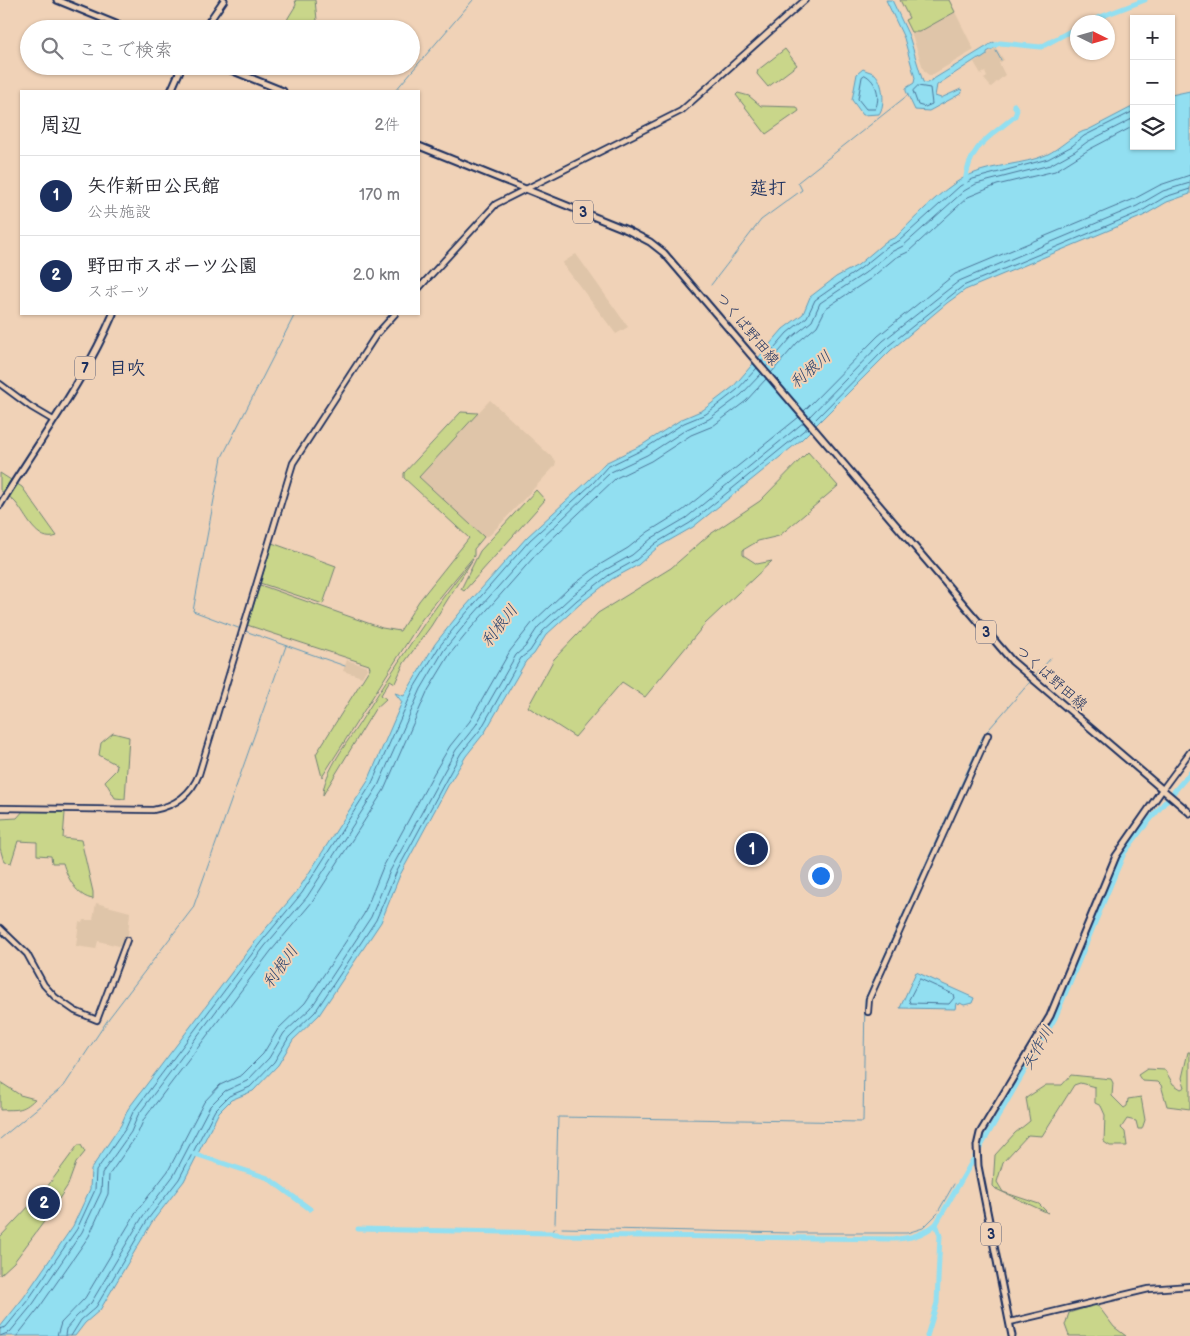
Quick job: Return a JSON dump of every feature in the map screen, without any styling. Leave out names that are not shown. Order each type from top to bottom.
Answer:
[{"type":"main road","points":[[57,0],[106,20]]},
{"type":"main road","points":[[210,20],[224,0]]},
{"type":"main road","points":[[171,90],[178,75]]},
{"type":"main road","points":[[243,75],[281,90]]},
{"type":"main road","name":"つくば野田線","points":[[420,146],[627,230],[650,242],[672,260],[1012,661],[1190,813]]},
{"type":"main road","name":"7","points":[[0,505],[95,352],[112,315]]},
{"type":"main road","name":"3","points":[[1012,1336],[978,1166],[977,1149],[980,1134],[1050,1016],[1116,856],[1164,792]]},
{"type":"street","points":[[420,287],[489,211],[524,189],[681,111],[806,0]]},
{"type":"street","points":[[0,808],[152,810],[167,807],[181,800],[194,786],[200,774],[293,463],[376,335],[394,315]]},
{"type":"street","points":[[0,384],[31,407],[53,420]]},
{"type":"street","points":[[868,1012],[869,1000],[988,735]]},
{"type":"street","points":[[1164,792],[1190,752]]},
{"type":"street","points":[[0,928],[27,954],[44,985],[55,997],[75,1011],[97,1020],[127,940]]},
{"type":"street","points":[[1010,1322],[1149,1289],[1190,1286]]},
{"type":"shaded area","points":[[955,12],[974,50],[930,76],[924,71],[911,32],[919,32]]},
{"type":"shaded area","points":[[996,48],[1004,60],[999,63],[1005,75],[991,87],[984,79],[987,77],[985,72],[981,74],[974,62]]},
{"type":"shaded area","points":[[576,254],[628,327],[616,334],[562,263]]},
{"type":"shaded area","points":[[490,400],[556,461],[555,466],[490,535],[484,537],[419,477]]},
{"type":"shaded area","points":[[347,660],[368,667],[362,677],[343,671]]},
{"type":"shaded area","points":[[96,903],[130,912],[128,936],[123,947],[98,941],[96,949],[76,946],[79,922],[93,920]]},
{"type":"green space","points":[[295,0],[315,0],[317,20],[287,20],[296,5]]},
{"type":"green space","points":[[900,0],[949,0],[955,12],[919,32],[911,32],[905,20],[909,18]]},
{"type":"green space","points":[[785,49],[797,65],[768,87],[757,74],[758,70]]},
{"type":"green space","points":[[738,93],[749,96],[761,106],[797,107],[799,111],[766,134],[736,95]]},
{"type":"green space","points":[[461,412],[478,413],[419,477],[484,537],[474,549],[474,556],[422,619],[322,777],[316,754],[370,668],[369,665],[247,625],[260,585],[382,628],[400,631],[419,601],[469,538],[404,478],[404,473]]},
{"type":"green space","points":[[808,452],[838,486],[779,536],[758,541],[743,550],[743,555],[757,564],[772,561],[705,624],[645,697],[622,682],[575,737],[528,707],[554,659],[598,613],[671,568],[709,535],[760,501]]},
{"type":"green space","points":[[0,473],[22,487],[57,536],[44,536],[33,527],[16,503],[0,490]]},
{"type":"green space","points":[[536,490],[545,500],[464,591],[461,589],[480,551]]},
{"type":"green space","points":[[272,543],[336,566],[323,604],[260,583]]},
{"type":"green space","points":[[473,559],[431,626],[404,663],[395,683],[390,680],[381,695],[386,699],[375,709],[323,795],[327,777],[344,747],[414,638]]},
{"type":"green space","points":[[113,733],[129,737],[125,799],[115,798],[105,781],[116,770],[117,765],[99,755],[101,743]]},
{"type":"green space","points":[[24,810],[63,811],[65,813],[63,838],[81,840],[93,899],[82,895],[74,886],[63,863],[52,863],[51,856],[37,855],[37,842],[18,841],[11,863],[4,862],[0,848],[0,819],[17,818]]},
{"type":"green space","points":[[1188,1052],[1190,1052],[1190,1109],[1167,1106],[1161,1085],[1158,1082],[1142,1081],[1138,1075],[1147,1069],[1165,1070],[1173,1084],[1181,1089],[1185,1087],[1182,1078]]},
{"type":"green space","points":[[1071,1075],[1111,1079],[1113,1083],[1112,1096],[1124,1108],[1127,1106],[1128,1099],[1141,1097],[1145,1120],[1142,1129],[1138,1129],[1136,1121],[1127,1119],[1121,1128],[1125,1132],[1127,1146],[1110,1146],[1104,1142],[1105,1115],[1101,1106],[1095,1103],[1095,1087],[1080,1083],[1074,1085],[1042,1136],[1028,1135],[1003,1162],[997,1182],[1003,1192],[1039,1204],[1048,1213],[996,1189],[993,1186],[995,1155],[1015,1133],[1030,1121],[1026,1098],[1046,1085],[1062,1085]]},
{"type":"green space","points":[[0,1082],[20,1095],[35,1099],[23,1108],[0,1110]]},
{"type":"green space","points":[[78,1145],[81,1145],[85,1152],[76,1163],[68,1185],[46,1219],[14,1262],[0,1275],[0,1237],[47,1187]]},
{"type":"green space","points":[[1094,1305],[1099,1307],[1114,1327],[1126,1336],[1069,1336],[1065,1325],[1069,1313]]},
{"type":"water","points":[[886,0],[892,0],[909,36],[923,82],[927,83],[994,42],[996,47],[987,52],[987,55],[981,59],[978,58],[937,85],[935,96],[941,98],[961,89],[962,93],[929,111],[915,110],[906,88],[914,83],[915,78],[904,38]]},
{"type":"water","points":[[863,69],[875,74],[880,82],[883,99],[879,114],[863,115],[852,100],[857,74]]},
{"type":"water","name":"利根川","points":[[1190,91],[1190,194],[1167,202],[1143,216],[965,290],[891,350],[801,440],[693,527],[658,547],[638,565],[612,579],[580,604],[546,635],[534,654],[526,661],[485,732],[466,756],[450,782],[400,875],[381,922],[319,1015],[293,1040],[278,1065],[253,1091],[231,1100],[219,1112],[184,1181],[152,1222],[100,1310],[85,1323],[75,1336],[0,1336],[0,1327],[24,1297],[73,1226],[90,1189],[91,1169],[121,1125],[128,1109],[257,939],[298,890],[368,781],[402,702],[395,693],[404,696],[435,644],[527,537],[605,463],[642,445],[682,419],[703,410],[733,387],[783,329],[803,314],[810,297],[836,277],[858,265],[885,242],[896,237],[952,185],[981,171],[1028,161],[1046,155],[1083,131],[1130,108],[1130,150],[1175,150],[1175,94]]},
{"type":"water","points":[[916,972],[974,998],[972,1003],[964,1005],[960,1003],[959,1005],[956,1003],[955,1009],[900,1008]]},
{"type":"waterway","points":[[420,62],[473,0]]},
{"type":"waterway","points":[[1105,15],[1145,0]]},
{"type":"waterway","points":[[991,47],[1000,43],[1041,47],[1070,31]]},
{"type":"waterway","points":[[996,51],[1001,60]]},
{"type":"waterway","points":[[396,90],[409,75]]},
{"type":"waterway","points":[[711,285],[761,220],[802,190],[798,182],[908,95]]},
{"type":"waterway","points":[[965,182],[971,159],[976,150],[1015,116],[1017,110],[1014,105]]},
{"type":"waterway","points":[[241,629],[193,611],[222,457],[294,315]]},
{"type":"waterway","points":[[245,631],[345,666]]},
{"type":"waterway","points":[[0,1139],[64,1086],[109,1018],[193,908],[286,646]]},
{"type":"waterway","points":[[1034,677],[1051,658]]},
{"type":"waterway","points":[[555,1223],[558,1117],[863,1122],[865,999],[983,736],[1030,682]]},
{"type":"waterway","name":"矢作川","points":[[927,1336],[937,1303],[940,1235],[936,1224],[1055,1018],[1124,853],[1190,773]]},
{"type":"waterway","points":[[192,1153],[268,1178],[310,1209]]},
{"type":"waterway","points":[[939,1210],[954,1184]]},
{"type":"waterway","points":[[793,1233],[907,1233],[923,1228],[938,1213]]},
{"type":"waterway","points":[[358,1229],[550,1233],[564,1235],[893,1239],[916,1236],[936,1224]]},
{"type":"waterway","points":[[550,1233],[556,1228]]},
{"type":"waterway","points":[[562,1228],[789,1233]]},
{"type":"place","name":"矢作新田公民館","points":[[752,849]]},
{"type":"place","name":"野田市スポーツ公園","points":[[44,1203]]},
{"type":"district","name":"莚打","points":[[768,188]]},
{"type":"district","name":"目吹","points":[[127,368]]}]
